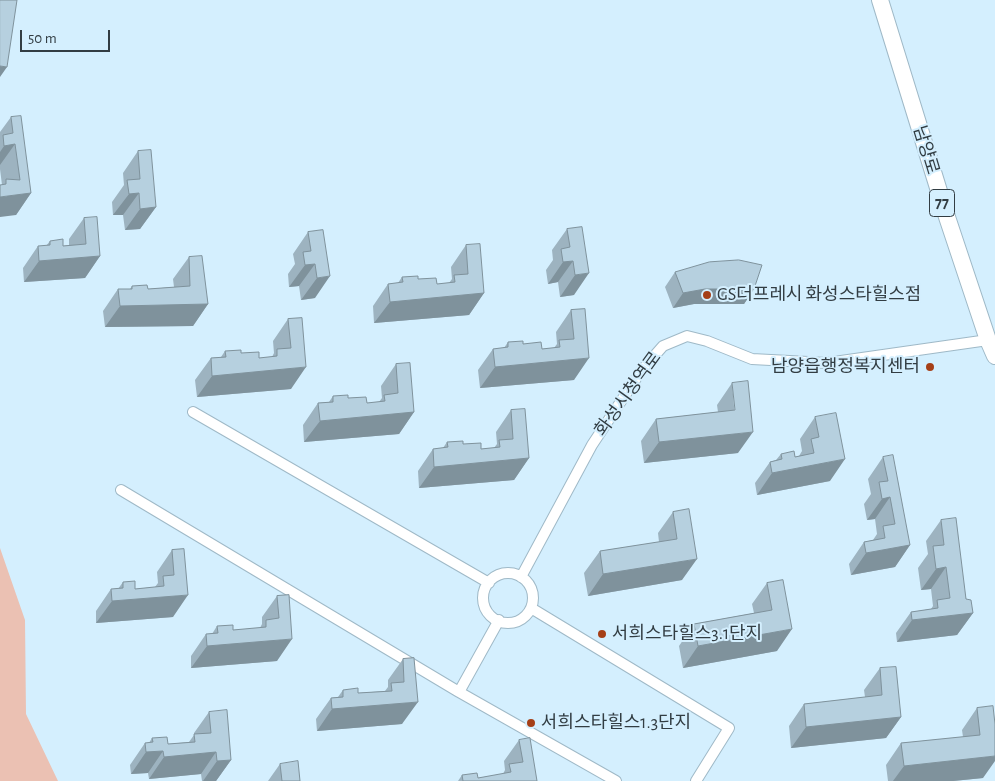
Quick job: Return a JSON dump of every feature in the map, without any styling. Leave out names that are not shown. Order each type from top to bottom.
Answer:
[{"type":"main road","name":"남양로","points":[[880,0],[947,217],[995,356]]},
{"type":"street","name":"화성시청역로","points":[[521,577],[592,445],[641,371],[663,346],[686,336],[707,341],[752,359],[827,363],[988,340]]},
{"type":"street","points":[[193,412],[488,583]]},
{"type":"street","points":[[121,490],[459,692],[616,781]]},
{"type":"street","points":[[511,573],[521,577],[531,587],[533,595],[531,608],[524,617],[517,621],[509,623],[494,618],[485,607],[484,596],[488,583],[500,574],[511,573]]},
{"type":"street","points":[[531,608],[729,728],[696,781]]},
{"type":"street","points":[[459,692],[499,620]]},
{"type":"shaded area","points":[[0,548],[25,620],[26,714],[58,781],[0,781]]},
{"type":"building","points":[[0,0],[17,0],[7,67],[0,66]]},
{"type":"building","points":[[21,116],[31,193],[0,197],[0,185],[6,184],[6,179],[20,180],[15,144],[4,146],[3,135],[13,133],[11,117]]},
{"type":"building","points":[[151,150],[156,207],[140,209],[139,193],[129,194],[127,180],[140,179],[138,151]]},
{"type":"building","points":[[97,217],[100,256],[39,261],[38,246],[50,245],[50,241],[63,239],[63,246],[86,244],[84,218]]},
{"type":"building","points":[[582,227],[589,273],[575,275],[573,261],[563,262],[561,249],[570,247],[567,229]]},
{"type":"building","points":[[323,230],[330,276],[317,278],[315,264],[305,265],[303,252],[311,251],[308,232]]},
{"type":"building","points":[[480,244],[484,293],[390,302],[388,284],[403,282],[402,277],[418,276],[418,279],[436,278],[437,284],[455,282],[454,275],[468,274],[466,245]]},
{"type":"building","points":[[202,256],[208,304],[120,306],[118,289],[132,289],[132,286],[147,285],[148,289],[190,286],[189,257]]},
{"type":"building","points":[[739,260],[762,265],[754,289],[705,289],[683,293],[675,272],[709,262]]},
{"type":"building","points":[[585,309],[589,358],[495,367],[493,349],[508,347],[508,342],[523,341],[523,344],[541,342],[542,349],[560,347],[559,340],[574,339],[571,310]]},
{"type":"building","points":[[302,318],[306,367],[212,376],[211,358],[226,357],[225,351],[241,350],[241,353],[259,352],[259,358],[277,356],[277,349],[291,348],[288,319]]},
{"type":"building","points":[[410,363],[414,412],[320,421],[318,403],[333,402],[333,396],[348,395],[348,398],[366,397],[367,403],[385,401],[384,395],[398,393],[396,364]]},
{"type":"building","points":[[748,381],[753,432],[659,442],[656,419],[735,410],[732,383]]},
{"type":"building","points":[[525,409],[529,458],[434,467],[433,449],[448,447],[447,442],[463,441],[463,444],[481,443],[481,449],[500,447],[499,440],[513,439],[511,410]]},
{"type":"building","points":[[836,413],[845,459],[772,473],[770,462],[782,459],[781,454],[794,451],[795,457],[814,453],[811,439],[819,437],[815,417]]},
{"type":"building","points":[[893,455],[910,545],[866,553],[864,542],[885,538],[883,526],[895,524],[890,497],[882,499],[879,482],[888,481],[883,457]]},
{"type":"building","points":[[689,509],[697,559],[603,574],[600,551],[677,539],[673,512]]},
{"type":"building","points":[[956,518],[966,599],[971,600],[973,613],[912,620],[911,612],[938,608],[937,600],[950,598],[946,567],[936,569],[933,546],[944,545],[941,520]]},
{"type":"building","points":[[184,549],[188,595],[112,601],[111,589],[123,588],[123,582],[135,581],[135,589],[164,586],[163,576],[174,575],[172,550]]},
{"type":"building","points":[[783,580],[792,629],[698,646],[694,624],[772,610],[767,583]]},
{"type":"building","points":[[289,595],[292,639],[207,646],[206,634],[218,633],[217,626],[233,625],[233,630],[266,627],[266,620],[279,618],[277,596]]},
{"type":"building","points":[[414,658],[418,702],[332,709],[331,698],[343,697],[343,690],[358,688],[358,693],[392,691],[391,683],[404,682],[403,659]]},
{"type":"building","points":[[896,667],[901,717],[806,727],[804,704],[882,695],[880,668]]},
{"type":"building","points":[[993,706],[995,756],[904,766],[901,743],[980,735],[977,708]]},
{"type":"building","points":[[227,710],[231,760],[217,761],[216,752],[164,757],[163,751],[146,752],[145,743],[153,742],[152,738],[167,737],[168,744],[195,742],[194,734],[211,733],[209,712]]},
{"type":"building","points":[[530,738],[537,781],[463,781],[462,775],[477,773],[478,778],[511,772],[509,764],[523,762],[519,740]]},
{"type":"building","points":[[298,761],[300,781],[282,781],[280,764]]},
{"type":"place","name":"GS더프레시 화성스타힐스점","points":[[707,295]]},
{"type":"place","name":"남양읍행정복지센터","points":[[930,367]]},
{"type":"place","name":"서희스타힐스3.1단지","points":[[602,634]]},
{"type":"place","name":"서희스타힐스1.3단지","points":[[531,723]]}]
